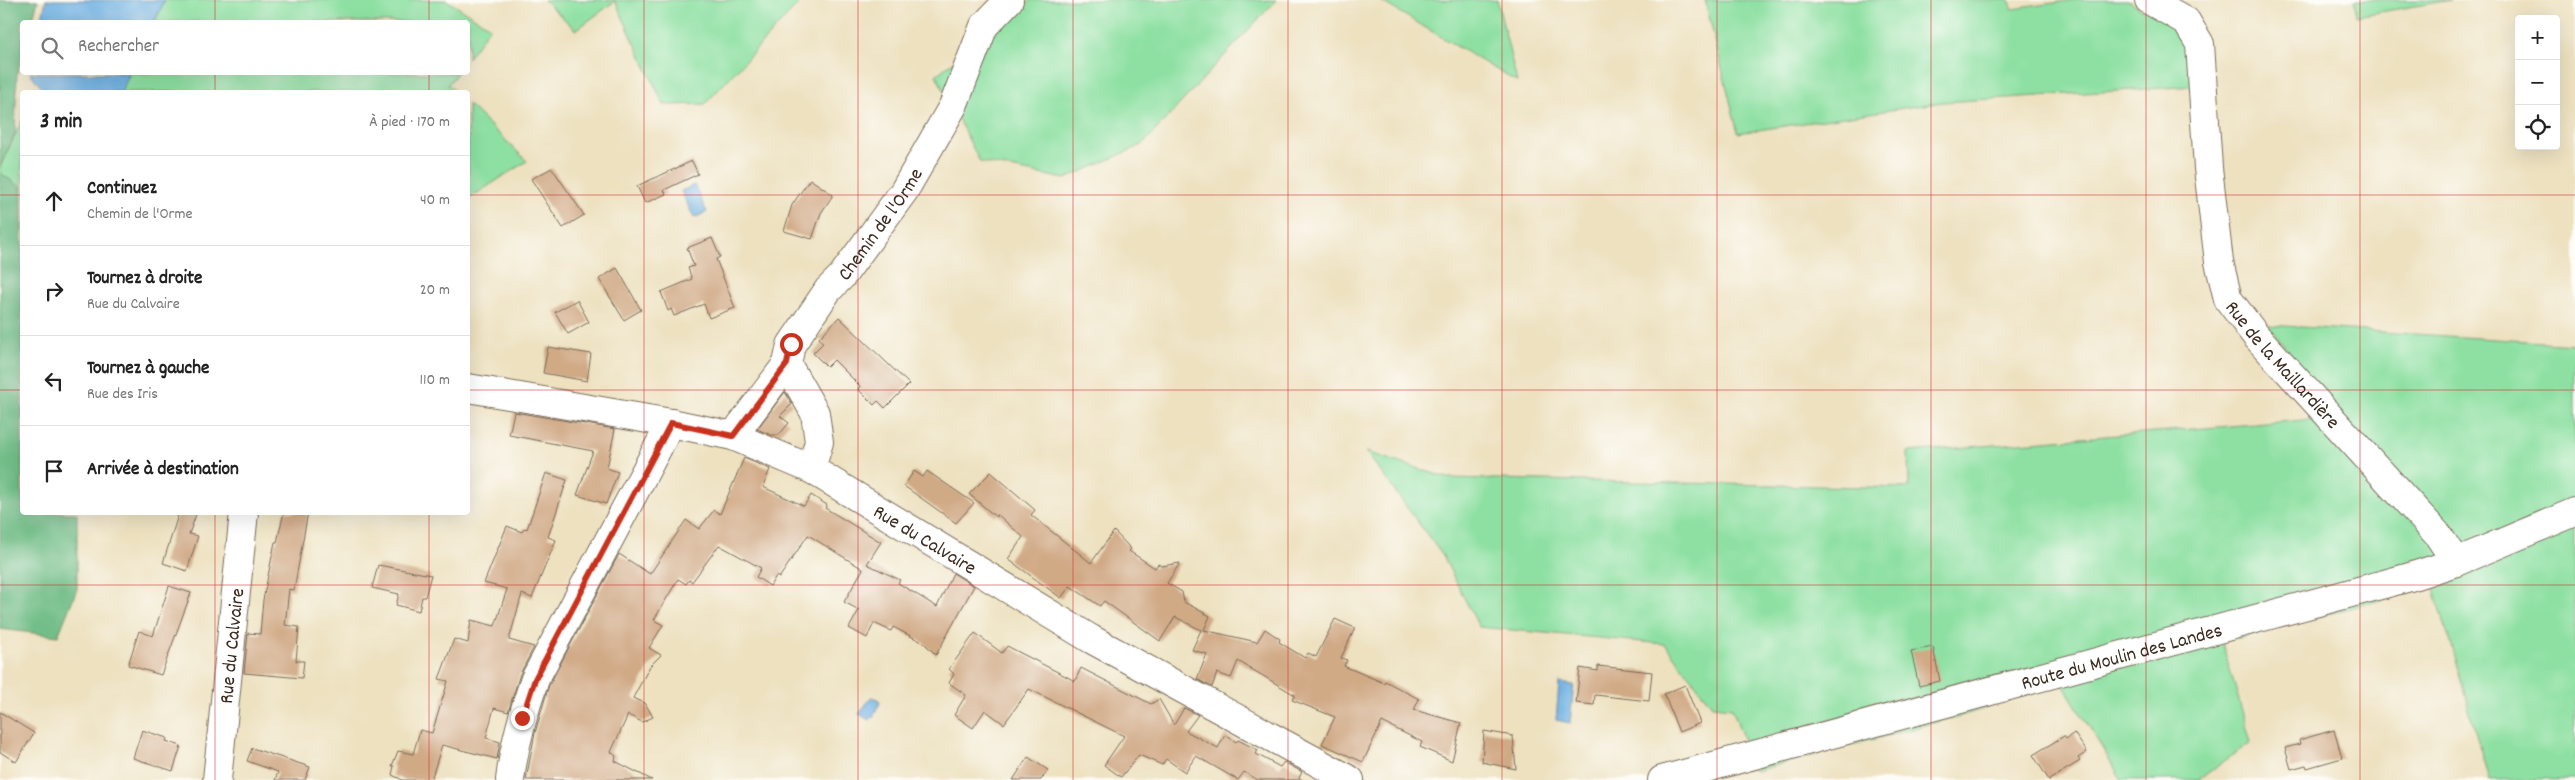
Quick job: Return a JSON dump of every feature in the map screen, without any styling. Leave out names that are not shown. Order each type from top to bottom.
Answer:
[{"type":"street","name":"Chemin de l'Orme","points":[[733,436],[787,364],[791,344],[828,290],[842,276],[904,191],[953,106],[984,26],[1009,0]]},
{"type":"street","name":"Rue de la Maillardière","points":[[2149,0],[2186,21],[2200,44],[2209,177],[2218,262],[2228,299],[2256,336],[2438,536],[2456,562]]},
{"type":"street","points":[[787,364],[815,413],[819,442],[811,468]]},
{"type":"street","name":"Rue du Calvaire","points":[[470,388],[671,423],[733,436],[811,468],[1091,639],[1350,780]]},
{"type":"street","points":[[510,780],[513,756],[522,718],[535,679],[671,423]]},
{"type":"street","name":"Route du Moulin des Landes","points":[[1662,780],[2400,580],[2456,562],[2575,512]]},
{"type":"street","name":"Rue du Calvaire","points":[[217,780],[244,515]]},
{"type":"green space","points":[[0,0],[38,0],[33,20],[20,20],[20,63],[17,74],[15,134],[0,167]]},
{"type":"green space","points":[[165,0],[446,0],[490,27],[470,55],[470,20],[156,20]]},
{"type":"green space","points":[[544,0],[802,0],[705,104],[664,105],[615,1],[576,30]]},
{"type":"green space","points":[[1031,0],[1276,0],[1142,145],[1065,179],[980,162],[936,75]]},
{"type":"green space","points":[[1379,0],[1497,0],[1517,82]]},
{"type":"green space","points":[[1705,0],[2009,0],[2013,9],[2074,0],[2126,0],[2187,34],[2195,86],[1943,102],[1738,133]]},
{"type":"green space","points":[[2355,0],[2451,0],[2356,16]]},
{"type":"green space","points":[[129,75],[456,75],[448,85],[454,90],[122,90]]},
{"type":"green space","points":[[470,106],[527,161],[470,198]]},
{"type":"green space","points":[[20,125],[20,187],[0,173],[0,167]]},
{"type":"green space","points":[[0,173],[20,187],[20,515],[77,515],[77,589],[58,636],[0,629]]},
{"type":"green space","points":[[2268,325],[2575,344],[2575,780],[2489,780],[2434,586],[2222,642],[2251,742],[2198,780],[2122,780],[2062,683],[1967,714],[1755,771],[1732,708],[1712,706],[1665,644],[1479,627],[1443,556],[1366,452],[1448,478],[1909,488],[1908,452],[2341,417]]},
{"type":"water","points":[[46,0],[165,0],[155,20],[41,20]]},
{"type":"water","points":[[32,75],[129,75],[122,90],[43,90]]},
{"type":"water","points":[[694,185],[707,212],[694,218],[681,191]]},
{"type":"water","points":[[1559,683],[1574,685],[1570,723],[1556,720]]},
{"type":"water","points":[[871,697],[878,699],[880,703],[873,717],[869,720],[859,714]]},
{"type":"building","points":[[692,161],[698,174],[664,190],[666,194],[645,203],[637,186]]},
{"type":"building","points":[[552,168],[584,215],[563,228],[531,179]]},
{"type":"building","points":[[810,179],[833,195],[821,213],[812,239],[784,231],[792,205]]},
{"type":"building","points":[[712,238],[720,257],[716,259],[735,308],[709,318],[704,304],[674,316],[671,309],[668,311],[661,292],[692,279],[688,268],[694,266],[687,248]]},
{"type":"building","points":[[617,268],[641,310],[624,320],[599,279]]},
{"type":"building","points":[[577,300],[589,322],[568,334],[555,312]]},
{"type":"building","points":[[839,317],[909,384],[885,408],[878,401],[874,405],[858,389],[860,386],[834,360],[827,367],[813,353],[823,343],[819,338]]},
{"type":"building","points":[[548,347],[591,354],[587,381],[543,373]]},
{"type":"building","points":[[785,392],[792,404],[780,416],[789,423],[779,435],[771,435],[757,429]]},
{"type":"building","points":[[514,412],[615,429],[607,468],[618,472],[606,504],[577,495],[593,451],[509,435]]},
{"type":"building","points":[[744,458],[770,469],[763,487],[804,506],[811,495],[827,505],[825,508],[881,542],[867,564],[900,580],[898,583],[937,607],[953,573],[974,586],[936,655],[924,643],[893,627],[891,631],[874,623],[867,638],[849,628],[859,610],[844,602],[863,569],[808,535],[779,578],[776,576],[770,586],[756,577],[761,568],[719,545],[692,582],[689,580],[686,584],[678,579],[654,620],[663,625],[649,648],[661,655],[650,666],[633,698],[645,703],[653,717],[642,722],[628,715],[611,752],[616,756],[615,761],[652,780],[526,780],[535,733],[549,685],[619,554],[650,574],[686,520],[699,529],[714,510],[720,514]]},
{"type":"building","points":[[914,471],[923,477],[927,471],[974,503],[956,523],[904,486]]},
{"type":"building","points":[[991,472],[1035,510],[1031,515],[1091,563],[1114,531],[1131,549],[1129,551],[1155,568],[1158,564],[1162,566],[1180,563],[1167,583],[1182,592],[1184,602],[1210,616],[1204,630],[1257,642],[1265,629],[1280,639],[1279,642],[1305,658],[1308,653],[1316,657],[1335,619],[1355,628],[1341,658],[1347,660],[1344,666],[1384,683],[1385,681],[1419,699],[1414,710],[1461,723],[1452,761],[1420,747],[1422,742],[1382,722],[1363,762],[1322,744],[1335,717],[1292,700],[1295,695],[1238,661],[1231,678],[1217,673],[1212,687],[1197,679],[1207,654],[1192,650],[1201,630],[1175,617],[1160,641],[1104,601],[1100,606],[1070,586],[1061,598],[1008,559],[1023,537],[997,514],[996,517],[969,494]]},
{"type":"building","points":[[546,473],[567,480],[548,537],[556,540],[532,598],[522,594],[509,640],[534,647],[520,674],[508,712],[494,708],[486,738],[500,742],[497,759],[442,745],[431,780],[403,780],[392,775],[394,766],[392,766],[398,751],[413,754],[420,730],[432,733],[448,681],[439,679],[454,639],[468,643],[471,620],[495,626],[507,589],[484,583],[507,526],[522,532],[524,528],[527,529]]},
{"type":"building","points":[[178,515],[196,515],[189,534],[198,536],[187,571],[163,563]]},
{"type":"building","points":[[283,515],[307,515],[294,590],[289,589],[285,625],[299,627],[296,661],[304,661],[302,678],[244,673],[248,633],[260,634],[263,600],[275,542],[277,542]]},
{"type":"building","points":[[378,565],[431,575],[425,597],[422,597],[419,611],[396,605],[399,594],[372,588]]},
{"type":"building","points":[[169,586],[191,593],[161,675],[128,665],[139,631],[153,636]]},
{"type":"building","points":[[975,633],[1002,653],[1007,646],[1075,681],[1081,668],[1151,704],[1159,699],[1174,725],[1184,708],[1198,715],[1186,731],[1218,748],[1225,735],[1236,742],[1238,740],[1258,750],[1256,754],[1280,767],[1284,762],[1302,772],[1299,778],[1303,780],[1258,780],[1244,772],[1238,780],[1196,756],[1185,772],[1166,759],[1162,765],[1139,755],[1121,777],[1104,765],[1124,736],[1029,689],[1004,724],[985,710],[973,728],[954,715],[966,695],[949,683],[954,674],[949,669]]},
{"type":"building","points":[[1933,647],[1940,681],[1919,686],[1911,651]]},
{"type":"building","points":[[1598,666],[1652,672],[1649,701],[1595,695],[1594,705],[1576,703],[1580,668],[1598,671]]},
{"type":"building","points":[[1685,685],[1700,723],[1679,732],[1664,694]]},
{"type":"building","points":[[0,712],[34,733],[16,762],[0,752]]},
{"type":"building","points":[[142,730],[167,738],[166,741],[181,746],[173,771],[133,758]]},
{"type":"building","points":[[2334,730],[2342,758],[2307,768],[2306,765],[2291,769],[2285,748],[2300,744],[2299,740]]},
{"type":"building","points":[[1484,731],[1513,736],[1516,769],[1482,762]]},
{"type":"building","points":[[2074,733],[2087,752],[2078,758],[2080,761],[2049,780],[2033,755],[2064,736],[2066,739]]},
{"type":"building","points":[[252,748],[310,767],[305,780],[275,780],[278,772],[247,761]]},
{"type":"building","points":[[1028,757],[1048,770],[1041,780],[1013,780]]},
{"type":"route","points":[[522,718],[535,679],[671,423],[733,436],[787,364],[791,344]]}]
